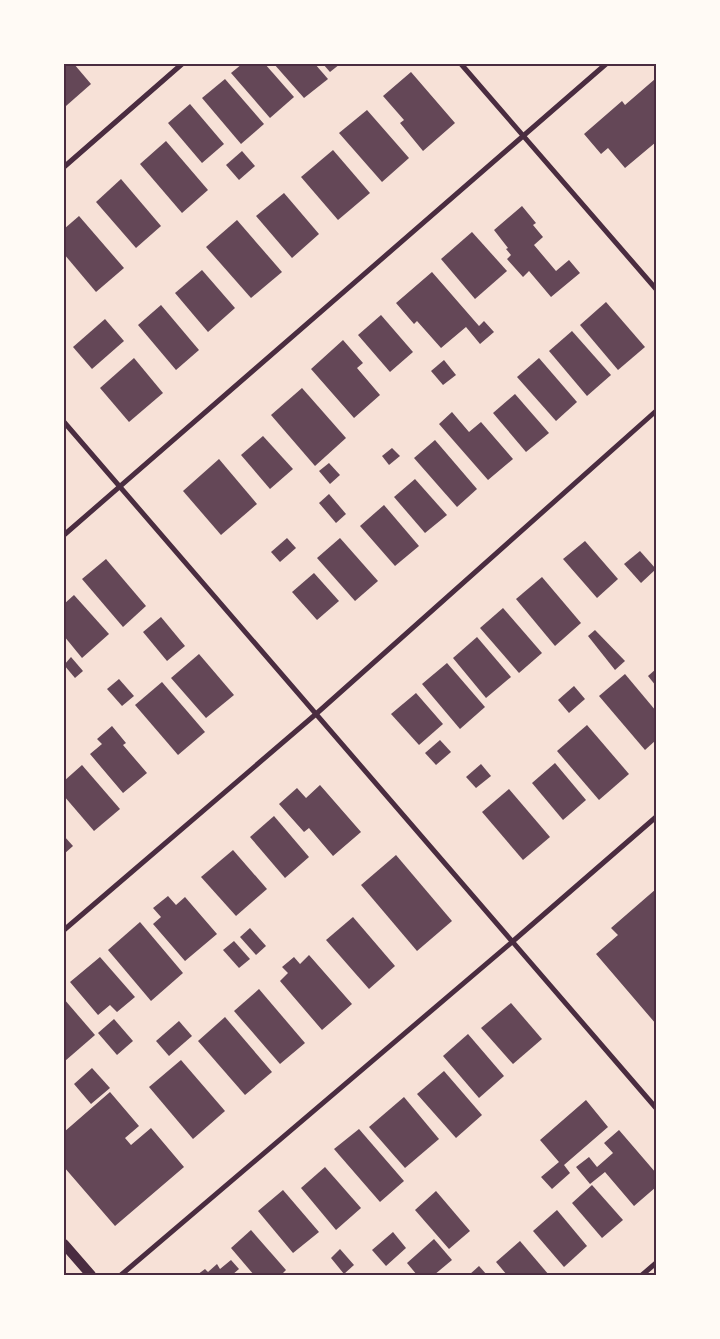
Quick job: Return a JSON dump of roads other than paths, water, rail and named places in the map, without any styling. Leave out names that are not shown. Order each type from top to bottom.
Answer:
[{"type":"main road","points":[[64,1244],[91,1275]]},
{"type":"street","points":[[64,167],[182,64]]},
{"type":"street","points":[[461,64],[656,289]]},
{"type":"street","points":[[64,534],[606,64]]},
{"type":"street","points":[[64,930],[316,714],[656,410]]},
{"type":"street","points":[[64,422],[118,487],[656,1108]]},
{"type":"street","points":[[120,1275],[656,817]]},
{"type":"street","points":[[642,1275],[656,1263]]}]
